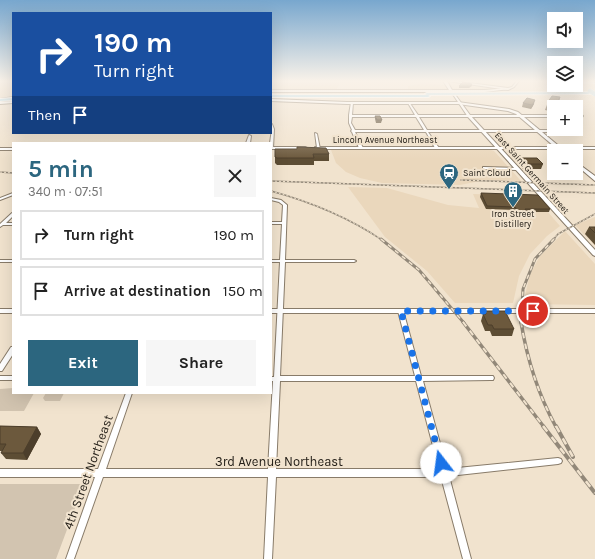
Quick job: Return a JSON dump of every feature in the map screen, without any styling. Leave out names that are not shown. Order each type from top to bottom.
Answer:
[{"type":"street","points":[[351,107],[350,116],[352,131],[361,148]]},
{"type":"street","points":[[412,107],[437,148]]},
{"type":"street","name":"East Saint Germain Street","points":[[461,107],[595,254]]},
{"type":"street","points":[[486,107],[513,111],[554,144]]},
{"type":"street","points":[[350,116],[547,116]]},
{"type":"street","points":[[272,126],[274,129],[272,142]]},
{"type":"street","points":[[352,131],[547,131]]},
{"type":"street","points":[[316,134],[320,148]]},
{"type":"street","points":[[248,142],[250,136]]},
{"type":"street","name":"Lincoln Avenue Northeast","points":[[272,148],[498,148],[547,150]]},
{"type":"street","name":"Lincoln Avenue Northeast","points":[[583,149],[595,148]]},
{"type":"street","points":[[0,149],[12,149]]},
{"type":"street","points":[[484,168],[517,168]]},
{"type":"street","points":[[583,168],[595,179]]},
{"type":"street","points":[[0,199],[12,194]]},
{"type":"street","points":[[268,559],[273,473],[274,379],[280,311],[285,205],[280,201],[272,199]]},
{"type":"street","points":[[1,225],[12,215]]},
{"type":"street","points":[[272,223],[284,223]]},
{"type":"street","points":[[1,225],[12,224]]},
{"type":"street","points":[[272,261],[354,260]]},
{"type":"street","points":[[0,262],[12,261]]},
{"type":"street","points":[[0,311],[12,311]]},
{"type":"street","points":[[272,311],[595,311]]},
{"type":"street","points":[[401,311],[467,559]]},
{"type":"street","points":[[0,369],[12,351]]},
{"type":"street","points":[[0,378],[12,378]]},
{"type":"street","points":[[274,379],[491,378]]},
{"type":"street","name":"4th Street Northeast","points":[[70,559],[130,394]]},
{"type":"street","name":"3rd Avenue Northeast","points":[[0,472],[444,473],[558,461]]},
{"type":"shaded area","points":[[331,150],[491,150],[494,151],[521,181],[485,180],[460,185],[382,183],[360,178],[346,172],[336,163]]},
{"type":"shaded area","points":[[348,187],[387,188],[448,205],[479,208],[473,194],[534,196],[560,226],[547,236],[530,254],[519,276],[513,303],[455,303],[427,271],[385,237]]},
{"type":"shaded area","points":[[595,217],[595,246],[575,225]]},
{"type":"shaded area","points":[[565,231],[595,264],[595,305],[523,304],[530,274],[540,256]]},
{"type":"shaded area","points":[[12,388],[12,394],[33,394],[24,411],[0,411],[0,389]]},
{"type":"shaded area","points":[[45,394],[64,394],[60,401],[45,401],[43,398]]},
{"type":"shaded area","points":[[0,484],[84,484],[56,559],[0,559]]},
{"type":"building","points":[[375,116],[380,116],[382,120],[377,120]]},
{"type":"building","points":[[297,147],[326,148],[329,154],[313,154],[314,158],[275,157],[275,149],[297,149]]},
{"type":"building","points":[[519,158],[537,158],[543,164],[525,164]]},
{"type":"building","name":"Iron Street Distillery","points":[[481,193],[538,195],[550,209],[525,209],[527,213],[518,212],[515,207],[487,206]]},
{"type":"building","points":[[589,227],[595,227],[595,233]]},
{"type":"building","points":[[485,311],[505,311],[514,329],[494,329],[492,325],[488,325],[483,314],[486,314]]},
{"type":"building","points":[[0,426],[37,427],[23,453],[1,453],[6,444],[0,444]]},
{"type":"railway","points":[[0,172],[12,173]]},
{"type":"railway","points":[[461,180],[595,185]]},
{"type":"railway","points":[[272,181],[595,193]]},
{"type":"railway","points":[[272,191],[329,211],[356,224],[382,240]]},
{"type":"railway","points":[[553,240],[558,234],[595,214]]},
{"type":"railway","points":[[381,239],[419,270],[464,323]]},
{"type":"railway","points":[[521,322],[523,289],[535,259],[554,239]]},
{"type":"railway","points":[[463,322],[544,427]]},
{"type":"railway","points":[[521,322],[526,349],[534,376],[556,427]]},
{"type":"railway","points":[[543,426],[595,493]]},
{"type":"railway","points":[[556,426],[573,457]]},
{"type":"place","name":"Saint Cloud","points":[[449,190]]},
{"type":"place","name":"Iron Street Distillery","points":[[513,208]]},
{"type":"route","points":[[441,463],[401,311],[533,311]]}]
